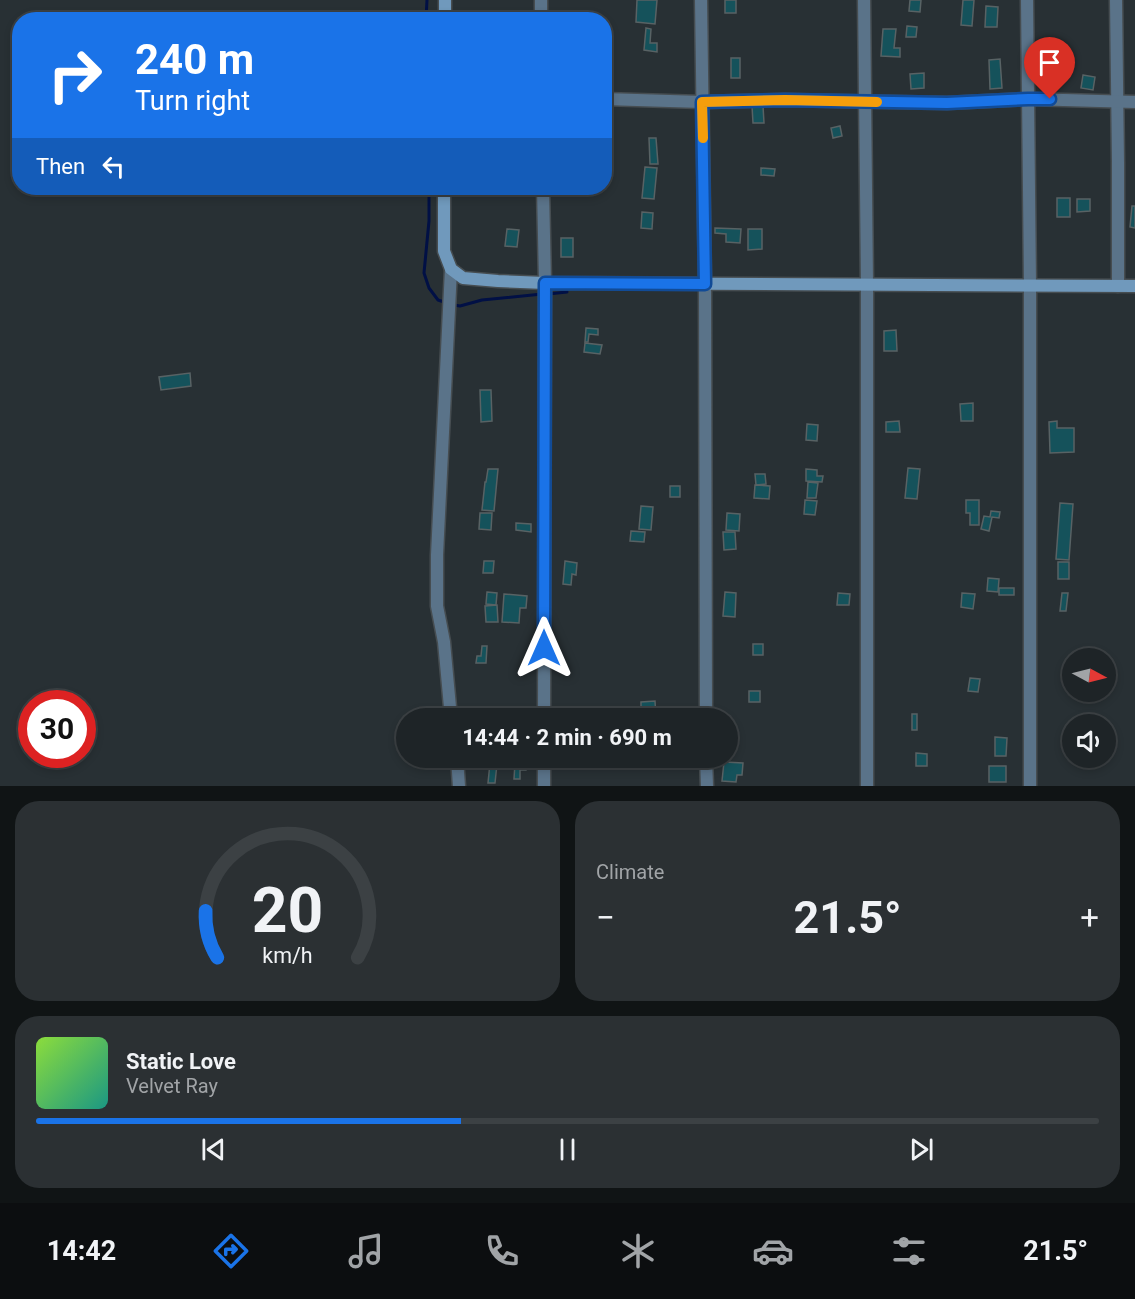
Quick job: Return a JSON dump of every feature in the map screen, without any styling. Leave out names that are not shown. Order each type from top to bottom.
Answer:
[{"type":"street","points":[[700,0],[705,284],[706,708]]},
{"type":"street","points":[[864,0],[867,284],[867,786]]},
{"type":"street","points":[[1027,0],[1030,285],[1030,786]]},
{"type":"street","points":[[1116,0],[1118,286]]},
{"type":"street","points":[[612,99],[947,103],[1028,99],[1135,102]]},
{"type":"street","points":[[444,195],[444,251],[451,269],[437,606],[444,642],[450,708]]},
{"type":"street","points":[[543,195],[544,708]]},
{"type":"street","points":[[451,269],[463,278],[545,283],[1135,286]]},
{"type":"street","points":[[458,768],[459,786]]},
{"type":"street","points":[[544,768],[544,786]]},
{"type":"street","points":[[706,768],[707,786]]},
{"type":"building","points":[[637,0],[657,0],[655,24],[636,22]]},
{"type":"building","points":[[725,0],[736,0],[736,13],[725,13]]},
{"type":"building","points":[[910,0],[921,0],[920,12],[909,11]]},
{"type":"building","points":[[963,0],[974,0],[972,26],[961,25]]},
{"type":"building","points":[[986,6],[998,7],[997,27],[985,27]]},
{"type":"building","points":[[907,26],[917,27],[916,37],[906,37]]},
{"type":"building","points":[[646,28],[651,29],[650,43],[657,43],[657,52],[644,50]]},
{"type":"building","points":[[883,29],[896,29],[894,48],[900,48],[900,57],[881,56]]},
{"type":"building","points":[[731,58],[740,58],[740,78],[731,78]]},
{"type":"building","points":[[1000,59],[1002,88],[990,89],[989,60]]},
{"type":"building","points":[[924,73],[924,88],[911,89],[910,74]]},
{"type":"building","points":[[1083,75],[1095,77],[1093,90],[1081,88]]},
{"type":"building","points":[[752,106],[763,106],[764,123],[753,123]]},
{"type":"building","points":[[840,126],[842,136],[833,138],[831,128]]},
{"type":"building","points":[[649,138],[656,138],[658,164],[650,164]]},
{"type":"building","points":[[645,167],[657,168],[654,199],[642,198]]},
{"type":"building","points":[[761,168],[775,169],[774,176],[761,175]]},
{"type":"building","points":[[1057,198],[1070,198],[1070,217],[1057,217]]},
{"type":"building","points":[[1077,199],[1090,199],[1090,211],[1077,212]]},
{"type":"building","points":[[1132,206],[1135,206],[1135,228],[1130,227]]},
{"type":"building","points":[[642,212],[653,213],[652,229],[641,228]]},
{"type":"building","points":[[715,228],[741,229],[740,243],[726,242],[726,234],[715,233]]},
{"type":"building","points":[[507,229],[519,230],[517,247],[505,246]]},
{"type":"building","points":[[748,229],[762,229],[762,249],[748,250]]},
{"type":"building","points":[[561,238],[573,238],[573,257],[561,257]]},
{"type":"building","points":[[586,328],[598,329],[598,335],[589,334],[588,342],[585,342]]},
{"type":"building","points":[[896,330],[897,351],[884,351],[884,331]]},
{"type":"building","points":[[585,343],[602,345],[600,354],[584,352]]},
{"type":"building","points":[[190,373],[191,386],[161,390],[159,377]]},
{"type":"building","points":[[480,390],[491,390],[492,421],[481,422]]},
{"type":"building","points":[[973,403],[973,421],[961,421],[960,404]]},
{"type":"building","points":[[899,421],[900,432],[886,432],[886,422]]},
{"type":"building","points":[[1057,421],[1057,428],[1074,428],[1074,452],[1050,453],[1049,422]]},
{"type":"building","points":[[807,424],[818,425],[817,441],[806,440]]},
{"type":"building","points":[[908,468],[920,469],[917,499],[905,498]]},
{"type":"building","points":[[488,469],[498,469],[494,511],[482,510]]},
{"type":"building","points":[[806,469],[817,470],[817,476],[823,476],[822,482],[806,481]]},
{"type":"building","points":[[755,474],[765,474],[766,484],[756,485]]},
{"type":"building","points":[[808,482],[818,483],[816,498],[807,498]]},
{"type":"building","points":[[755,485],[770,486],[769,499],[754,498]]},
{"type":"building","points":[[670,486],[680,486],[680,497],[670,497]]},
{"type":"building","points":[[805,500],[817,501],[815,515],[804,514]]},
{"type":"building","points":[[966,500],[979,500],[979,525],[970,525],[970,513],[966,513]]},
{"type":"building","points":[[1060,503],[1073,504],[1069,560],[1056,559]]},
{"type":"building","points":[[641,506],[653,507],[651,530],[639,529]]},
{"type":"building","points":[[991,511],[1000,512],[999,518],[992,517],[989,531],[981,529],[984,516],[990,517]]},
{"type":"building","points":[[480,513],[492,513],[491,530],[479,529]]},
{"type":"building","points":[[727,513],[740,514],[739,531],[726,530]]},
{"type":"building","points":[[516,523],[531,524],[531,532],[516,530]]},
{"type":"building","points":[[631,531],[645,532],[644,542],[630,541]]},
{"type":"building","points":[[723,532],[735,532],[736,549],[724,550]]},
{"type":"building","points":[[484,561],[494,561],[493,573],[483,573]]},
{"type":"building","points":[[565,561],[577,563],[576,575],[572,574],[571,585],[563,584]]},
{"type":"building","points":[[1058,562],[1069,562],[1069,579],[1058,579]]},
{"type":"building","points":[[988,578],[999,579],[998,592],[987,591]]},
{"type":"building","points":[[999,588],[1014,588],[1014,595],[999,595]]},
{"type":"building","points":[[487,592],[497,593],[496,605],[486,604]]},
{"type":"building","points":[[725,592],[736,593],[735,617],[723,616]]},
{"type":"building","points":[[838,593],[850,594],[849,605],[837,605]]},
{"type":"building","points":[[962,593],[975,594],[973,609],[961,607]]},
{"type":"building","points":[[1062,593],[1068,593],[1066,611],[1060,611]]},
{"type":"building","points":[[504,594],[527,596],[526,608],[520,608],[519,623],[502,622]]},
{"type":"building","points":[[497,605],[498,622],[486,622],[485,606]]},
{"type":"building","points":[[753,644],[763,644],[763,655],[753,655]]},
{"type":"building","points":[[482,646],[487,646],[486,663],[476,663],[477,656],[481,656]]},
{"type":"building","points":[[970,678],[980,679],[978,692],[968,691]]},
{"type":"building","points":[[749,691],[760,691],[760,702],[749,702]]},
{"type":"building","points":[[655,701],[655,708],[641,708],[641,702]]},
{"type":"building","points":[[912,714],[917,714],[917,730],[912,730]]},
{"type":"building","points":[[995,737],[1007,738],[1006,756],[995,756]]},
{"type":"building","points":[[916,753],[927,754],[927,766],[916,766]]},
{"type":"building","points":[[738,763],[743,763],[742,775],[737,775],[736,782],[722,781],[723,768],[738,768]]},
{"type":"building","points":[[989,766],[1006,766],[1006,782],[989,782]]},
{"type":"building","points":[[490,768],[497,768],[495,783],[488,783]]},
{"type":"building","points":[[515,768],[526,768],[526,770],[520,770],[520,779],[514,779]]},
{"type":"waterway","points":[[426,12],[427,0]]},
{"type":"waterway","points":[[429,195],[424,273],[429,288],[438,300],[447,303]]},
{"type":"waterway","points":[[548,294],[567,292]]},
{"type":"waterway","points":[[454,305],[542,294]]},
{"type":"slow traffic","points":[[703,138],[702,102],[785,100],[877,102]]},
{"type":"route","points":[[544,648],[545,283],[705,284],[702,102],[785,100],[947,103],[1050,99]]}]
